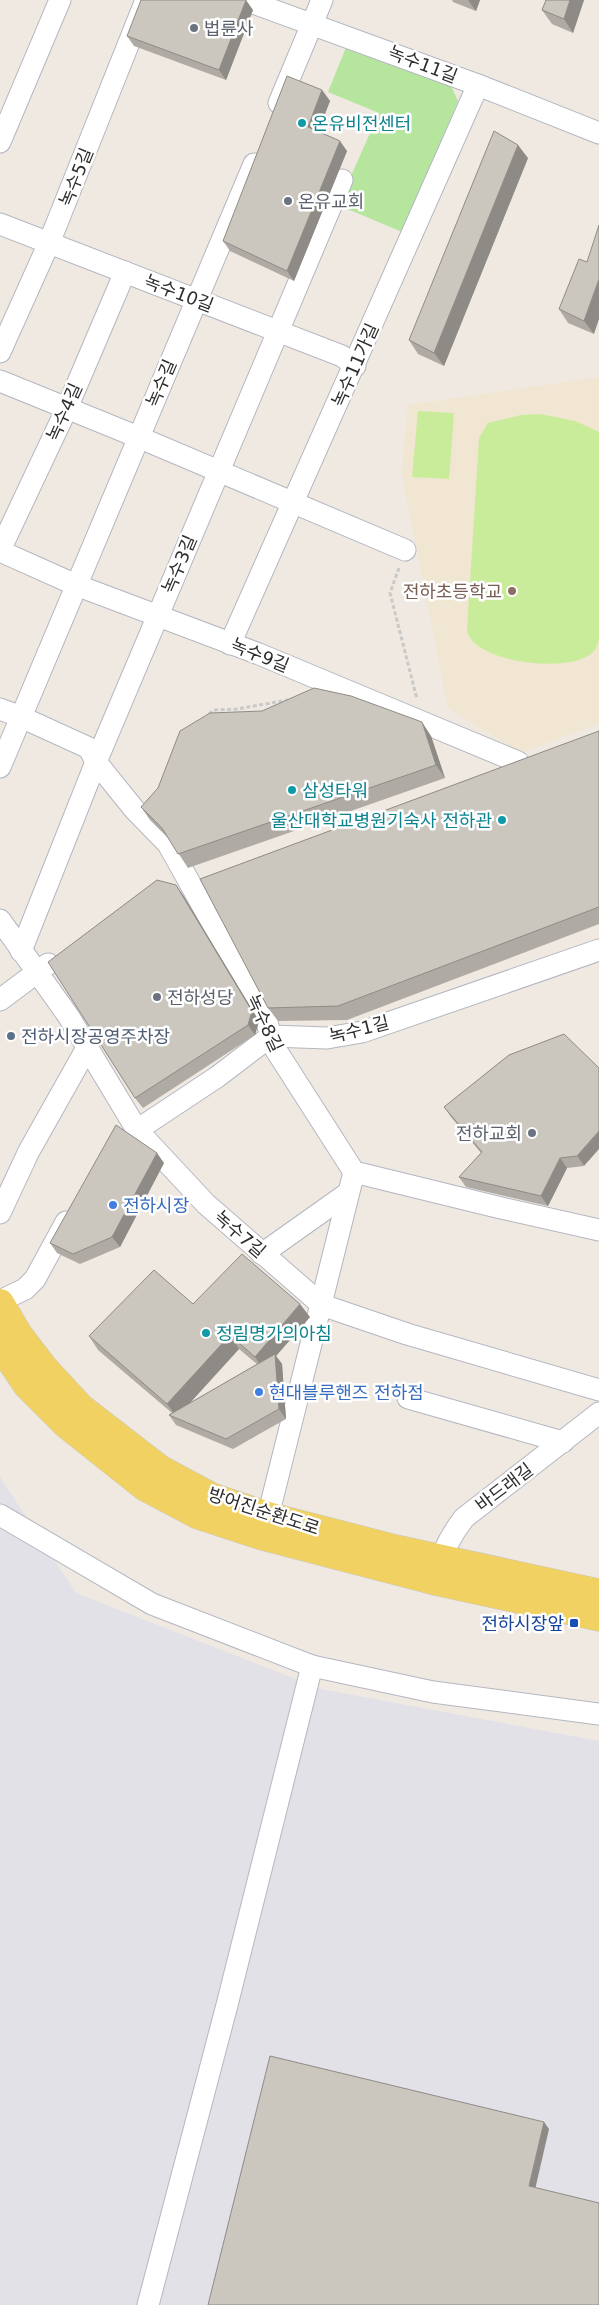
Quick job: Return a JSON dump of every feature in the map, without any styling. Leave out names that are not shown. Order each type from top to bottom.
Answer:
[{"type":"main road","name":"방어진순환도로","points":[[0,1302],[28,1348],[81,1408],[160,1469],[212,1497],[438,1570],[599,1617]]},
{"type":"main road","name":"방어진순환도로","points":[[0,1345],[27,1385],[67,1425],[145,1487],[198,1515],[262,1536],[438,1570],[599,1593]]},
{"type":"street","points":[[0,142],[60,0]]},
{"type":"street","name":"녹수5길","points":[[0,352],[49,243],[146,0]]},
{"type":"street","name":"녹수11길","points":[[245,0],[313,23],[599,133]]},
{"type":"street","points":[[271,121],[322,0]]},
{"type":"street","name":"녹수11가길","points":[[230,644],[355,366],[478,85]]},
{"type":"street","name":"녹수길","points":[[0,767],[260,148]]},
{"type":"street","name":"녹수3길","points":[[22,951],[96,762],[342,180]]},
{"type":"street","name":"녹수10길","points":[[0,224],[342,356],[355,366]]},
{"type":"street","name":"녹수4길","points":[[0,551],[67,408],[125,272]]},
{"type":"street","points":[[0,381],[294,502],[405,550]]},
{"type":"street","name":"녹수9길","points":[[0,551],[76,585],[230,644],[422,722],[527,759],[490,772]]},
{"type":"street","name":"녹수8길","points":[[0,710],[21,717],[89,748],[96,762],[134,809],[199,880],[266,1019],[274,1047],[354,1172]]},
{"type":"street","points":[[166,884],[199,880]]},
{"type":"street","name":"녹수7길","points":[[0,920],[69,1017],[127,1124],[206,1204],[322,1305],[407,1334],[599,1390]]},
{"type":"street","name":"녹수1길","points":[[271,1036],[327,1038],[362,1032],[599,950]]},
{"type":"street","points":[[0,1000],[61,955]]},
{"type":"street","points":[[127,1124],[209,1082],[271,1036]]},
{"type":"street","points":[[0,1213],[29,1151],[87,1048]]},
{"type":"street","points":[[268,1516],[354,1172],[497,1208],[599,1230]]},
{"type":"street","points":[[262,1254],[348,1193]]},
{"type":"street","points":[[0,1302],[25,1289],[35,1278],[73,1208]]},
{"type":"street","points":[[408,1398],[563,1442]]},
{"type":"street","name":"바드래길","points":[[438,1570],[450,1535],[464,1518],[599,1414]]},
{"type":"street","points":[[0,1515],[152,1604],[312,1666],[432,1692],[599,1714]]},
{"type":"street","points":[[148,2305],[227,2005],[312,1666]]},
{"type":"path","points":[[405,550],[390,593],[422,722]]},
{"type":"path","points":[[202,721],[214,710],[237,709],[296,697]]},
{"type":"shaded area","name":"전하초등학교","points":[[599,377],[599,723],[521,753],[448,708],[402,474],[408,405]]},
{"type":"shaded area","points":[[0,1477],[76,1593],[321,1689],[599,1741],[599,2305],[0,2305]]},
{"type":"green space","points":[[347,45],[451,86],[458,101],[402,232],[338,205],[379,113],[328,92]]},
{"type":"green space","points":[[418,411],[454,413],[449,479],[412,477]]},
{"type":"green space","points":[[540,414],[575,421],[599,432],[599,640],[592,653],[580,659],[564,663],[544,664],[504,658],[487,651],[474,642],[467,631],[479,438],[488,423],[521,415]]},
{"type":"building","name":"법륜사","points":[[141,0],[246,0],[219,70],[127,36]]},
{"type":"building","points":[[546,0],[570,0],[564,19],[542,10]]},
{"type":"building","name":"온유교회","points":[[287,76],[322,90],[308,127],[340,141],[287,271],[223,241]]},
{"type":"building","points":[[494,131],[518,145],[434,353],[409,340]]},
{"type":"building","points":[[599,225],[599,279],[584,321],[559,309],[579,259],[587,262]]},
{"type":"building","name":"삼성타워","points":[[314,688],[351,696],[422,722],[436,765],[178,854],[162,828],[141,807],[158,788],[180,731],[210,713],[262,711]]},
{"type":"building","name":"울산대학교병원기숙사 전하관","points":[[599,731],[599,907],[338,1006],[268,1008],[200,879]]},
{"type":"building","name":"전하성당","points":[[157,880],[176,885],[252,1011],[248,1025],[135,1098],[48,962]]},
{"type":"building","name":"전하교회","points":[[564,1034],[599,1068],[599,1131],[577,1156],[560,1158],[541,1196],[459,1177],[482,1152],[444,1107],[509,1055]]},
{"type":"building","name":"전하시장","points":[[116,1125],[157,1153],[112,1237],[73,1254],[50,1243]]},
{"type":"building","name":"정림명가의아침","points":[[242,1254],[300,1304],[255,1357],[230,1335],[167,1404],[89,1336],[154,1270],[193,1304]]},
{"type":"building","name":"현대블루핸즈 전하점","points":[[275,1354],[279,1409],[226,1439],[169,1415]]},
{"type":"building","points":[[270,2056],[544,2122],[529,2186],[599,2203],[599,2305],[208,2305]]},
{"type":"place","name":"법륜사","points":[[194,28]]},
{"type":"place","name":"온유비전센터","points":[[302,123]]},
{"type":"place","name":"온유교회","points":[[288,201]]},
{"type":"place","name":"전하초등학교","points":[[512,591]]},
{"type":"place","name":"삼성타워","points":[[292,790]]},
{"type":"place","name":"울산대학교병원기숙사 전하관","points":[[502,820]]},
{"type":"place","name":"전하성당","points":[[157,997]]},
{"type":"place","name":"전하시장공영주차장","points":[[11,1036]]},
{"type":"place","name":"전하교회","points":[[532,1133]]},
{"type":"place","name":"전하시장","points":[[113,1205]]},
{"type":"place","name":"정림명가의아침","points":[[206,1333]]},
{"type":"place","name":"현대블루핸즈 전하점","points":[[259,1392]]},
{"type":"place","name":"전하시장앞","points":[[574,1623]]}]
